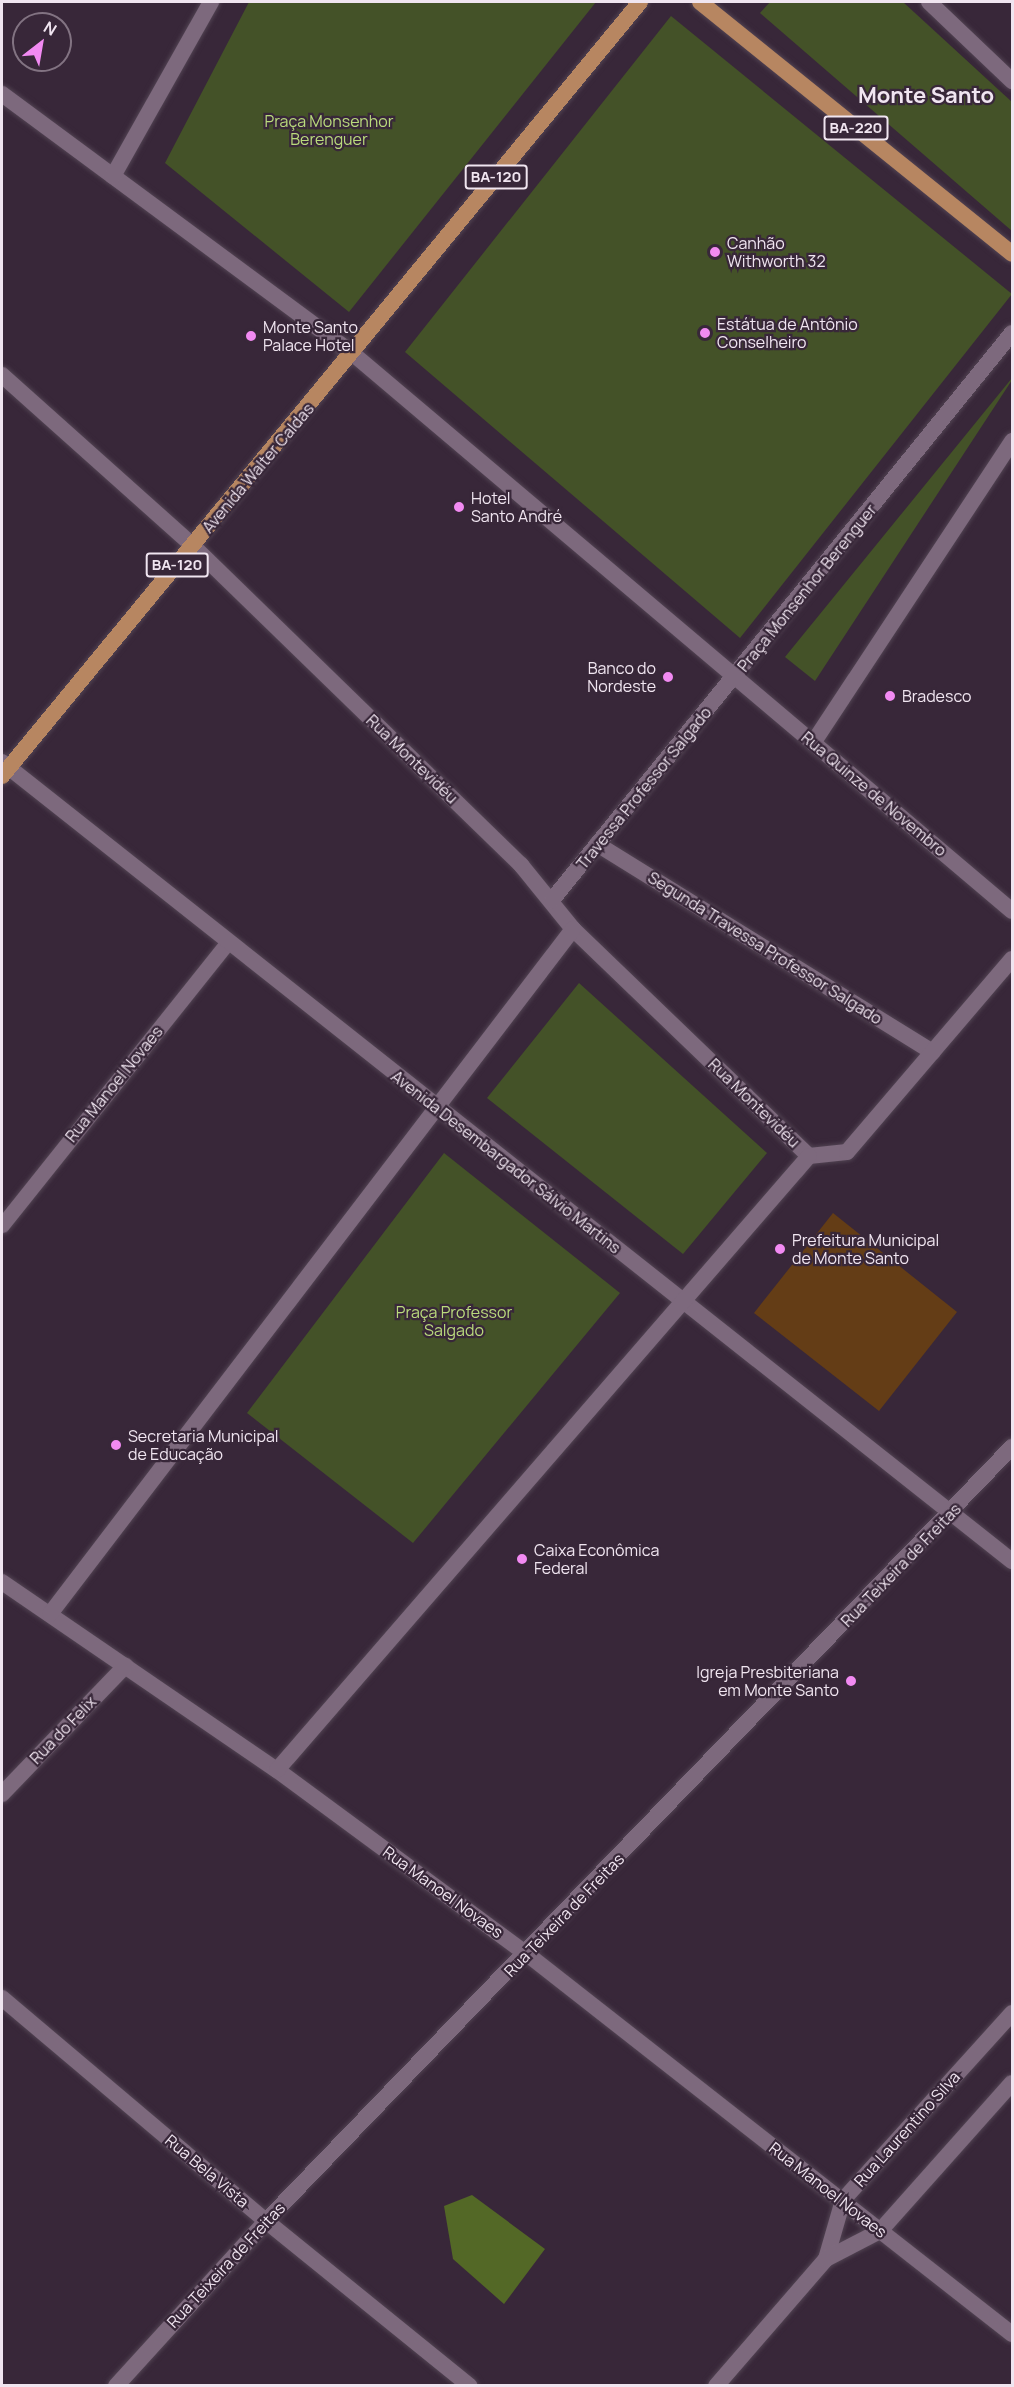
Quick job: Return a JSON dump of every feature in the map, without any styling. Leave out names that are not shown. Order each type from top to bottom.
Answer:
[{"type":"main road","name":"BA-120","points":[[352,353],[640,2]]},
{"type":"main road","name":"BA-220","points":[[710,4],[1012,254]]},
{"type":"main road","name":"Avenida Walter Caldas","points":[[4,768],[193,546],[352,353]]},
{"type":"street","points":[[2,94],[113,176],[211,2]]},
{"type":"street","points":[[929,2],[1012,81]]},
{"type":"street","name":"Praça Monsenhor Berenguer","points":[[113,176],[352,353],[736,676],[1012,333]]},
{"type":"street","name":"Rua Montevidéu","points":[[2,375],[193,546],[521,865],[552,900],[573,929],[809,1156]]},
{"type":"street","points":[[813,743],[1012,441]]},
{"type":"street","name":"Rua Quinze de Novembro","points":[[736,676],[1012,911]]},
{"type":"street","name":"Travessa Professor Salgado","points":[[552,900],[736,676]]},
{"type":"street","name":"Avenida Desembargador Sálvio Martins","points":[[4,768],[437,1106],[1012,1562]]},
{"type":"street","name":"Segunda Travessa Professor Salgado","points":[[597,844],[933,1052]]},
{"type":"street","points":[[50,1614],[573,929]]},
{"type":"street","points":[[277,1770],[809,1156],[847,1152],[1012,959]]},
{"type":"street","name":"Rua Teixeira de Freitas","points":[[116,2385],[266,2221],[527,1954],[952,1513],[1012,1447]]},
{"type":"street","name":"Rua Manoel Novaes","points":[[2,1582],[277,1770],[527,1954],[1012,2334]]},
{"type":"street","name":"Rua do Felix","points":[[2,1794],[125,1666]]},
{"type":"street","name":"Rua Bela Vista","points":[[2,1998],[266,2221],[470,2385]]},
{"type":"street","name":"Rua Laurentino Silva","points":[[826,2259],[843,2200],[1012,2013]]},
{"type":"street","name":"Rua Laurentino Silva","points":[[716,2385],[826,2259],[880,2231],[1012,2083]]},
{"type":"lane","name":"Rua Manoel Novaes","points":[[2,1225],[227,943]]},
{"type":"green space","name":"Praça Monsenhor Berenguer","points":[[249,2],[596,2],[349,312],[165,163]]},
{"type":"green space","points":[[770,2],[903,2],[1012,102],[1012,231],[760,13]]},
{"type":"green space","points":[[671,16],[1012,294],[740,638],[405,352]]},
{"type":"green space","points":[[1012,378],[1012,380],[815,681],[785,657]]},
{"type":"green space","points":[[579,983],[767,1153],[683,1254],[487,1098]]},
{"type":"green space","name":"Praça Professor Salgado","points":[[444,1153],[620,1293],[413,1543],[247,1413]]},
{"type":"green space","points":[[472,2195],[545,2249],[504,2304],[453,2259],[444,2206]]},
{"type":"building","points":[[833,1213],[957,1312],[879,1411],[754,1313]]},
{"type":"place","name":"Canhão Withworth 32","points":[[715,252]]},
{"type":"place","name":"Estátua de Antônio Conselheiro","points":[[705,333]]},
{"type":"place","name":"Monte Santo Palace Hotel","points":[[251,336]]},
{"type":"place","name":"Hotel Santo André","points":[[459,507]]},
{"type":"place","name":"Banco do Nordeste","points":[[668,677]]},
{"type":"place","name":"Bradesco","points":[[890,696]]},
{"type":"place","name":"Prefeitura Municipal de Monte Santo","points":[[780,1249]]},
{"type":"place","name":"Secretaria Municipal de Educação","points":[[116,1445]]},
{"type":"place","name":"Caixa Econômica Federal","points":[[522,1559]]},
{"type":"place","name":"Igreja Presbiteriana em Monte Santo","points":[[851,1681]]},
{"type":"district","name":"Monte Santo","points":[[926,96]]}]
